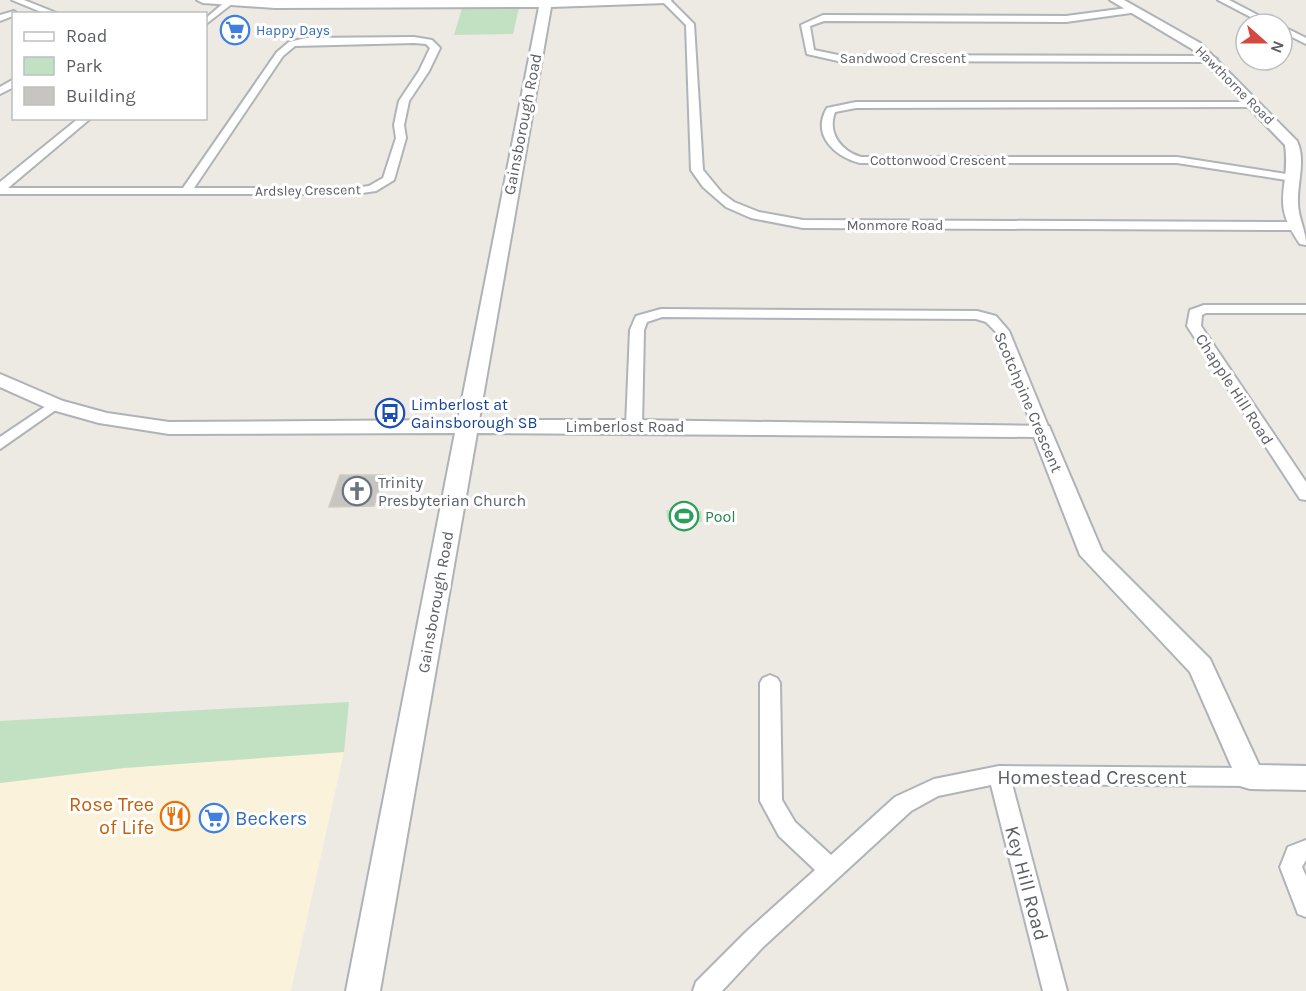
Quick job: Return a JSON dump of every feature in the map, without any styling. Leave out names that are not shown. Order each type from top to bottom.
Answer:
[{"type":"street","points":[[16,0],[50,12]]},
{"type":"street","points":[[203,0],[229,3],[545,1],[616,3],[665,0]]},
{"type":"street","name":"Monmore Road","points":[[665,0],[690,24],[697,170],[709,190],[728,204],[748,213],[813,225],[1294,226]]},
{"type":"street","name":"Hawthorne Road","points":[[1116,0],[1196,45],[1292,144],[1296,161],[1288,209],[1294,226]]},
{"type":"street","points":[[1222,0],[1246,12]]},
{"type":"street","name":"Gainsborough Road","points":[[363,991],[545,1]]},
{"type":"street","points":[[207,21],[229,3]]},
{"type":"street","points":[[21,12],[37,7]]},
{"type":"street","name":"Sandwood Crescent","points":[[1135,10],[1066,19],[823,18],[805,25],[810,52],[837,58],[1212,59]]},
{"type":"street","name":"Ardsley Crescent","points":[[0,189],[186,191],[355,191],[372,189],[388,180],[400,138],[399,125],[404,102],[424,71],[435,48],[429,42],[414,40],[324,40],[292,44],[280,54],[186,191]]},
{"type":"street","name":"Cottonwood Crescent","points":[[1256,105],[856,105],[831,110],[827,115],[827,125],[835,147],[843,154],[860,160],[1177,160],[1293,178]]},
{"type":"street","points":[[0,189],[84,120]]},
{"type":"street","points":[[1294,226],[1306,240]]},
{"type":"street","name":"Chapple Hill Road","points":[[1306,309],[1204,309],[1195,314],[1194,326],[1306,495]]},
{"type":"street","name":"Scotchpine Crescent","points":[[634,426],[636,330],[641,319],[661,313],[977,315],[991,319],[1002,331],[1092,555],[1201,666],[1250,777]]},
{"type":"street","name":"Limberlost Road","points":[[0,380],[54,404],[105,420],[169,428],[634,426],[1042,431]]},
{"type":"street","points":[[0,444],[54,404]]},
{"type":"street","points":[[770,683],[771,801],[787,829],[830,869]]},
{"type":"street","name":"Homestead Crescent","points":[[705,991],[755,939],[903,804],[944,785],[999,775],[1306,778]]},
{"type":"street","name":"Key Hill Road","points":[[999,775],[1055,991]]},
{"type":"street","points":[[1306,850],[1296,855],[1292,867],[1306,906]]},
{"type":"shaded area","points":[[344,752],[291,991],[0,991],[0,783],[124,768]]},
{"type":"green space","points":[[462,8],[519,8],[513,34],[454,35]]},
{"type":"green space","name":"Pool","points":[[666,510],[701,511],[702,522],[668,522]]},
{"type":"green space","points":[[349,702],[344,752],[124,768],[0,783],[0,721]]},
{"type":"building","name":"Trinity Presbyterian Church","points":[[340,475],[383,475],[374,506],[329,507]]},
{"type":"place","name":"Happy Days","points":[[235,30]]},
{"type":"place","name":"Limberlost at Gainsborough SB","points":[[390,413]]},
{"type":"place","name":"Trinity Presbyterian Church","points":[[357,491]]},
{"type":"place","name":"Pool","points":[[684,516]]},
{"type":"place","name":"Rose Tree of Life","points":[[175,816]]},
{"type":"place","name":"Beckers","points":[[214,818]]}]
